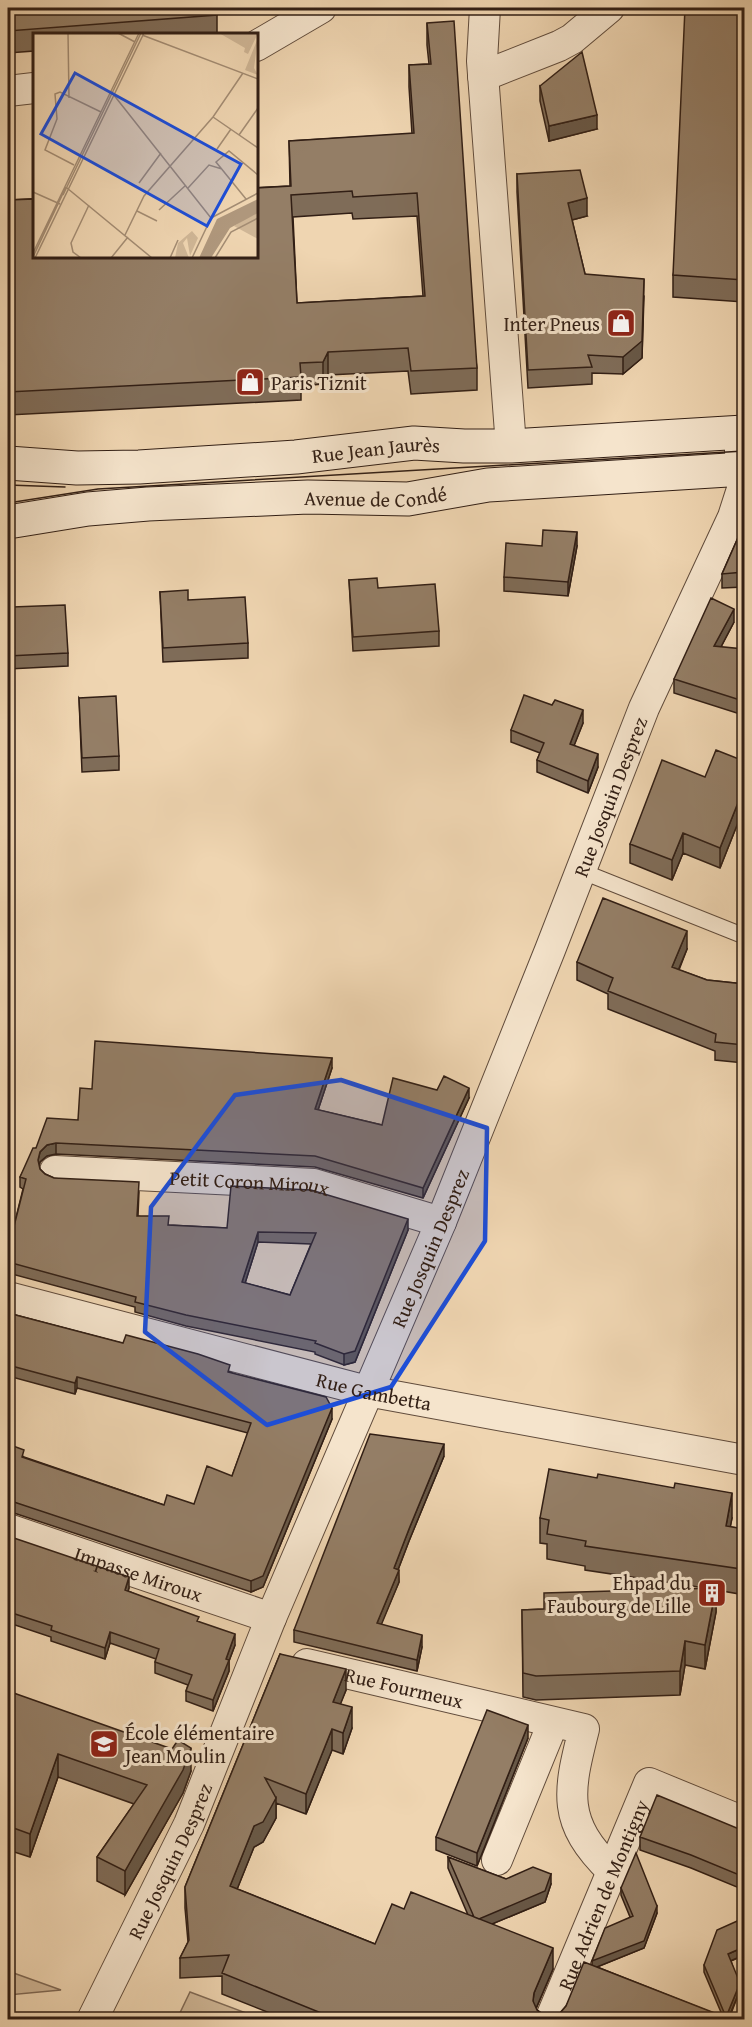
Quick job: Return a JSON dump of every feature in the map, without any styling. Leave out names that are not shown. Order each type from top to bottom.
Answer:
[{"type":"main road","name":"Rue Jean Jaurès","points":[[8,464],[77,468],[139,467],[296,457],[414,443],[511,446],[742,432]]},
{"type":"main road","name":"Avenue de Condé","points":[[8,522],[118,506],[308,497],[408,498],[488,485],[744,469]]},
{"type":"street","points":[[258,45],[321,8]]},
{"type":"street","points":[[485,8],[482,45],[483,76],[511,446]]},
{"type":"street","points":[[483,76],[572,39],[609,8]]},
{"type":"street","points":[[8,91],[33,88]]},
{"type":"street","points":[[742,432],[744,469]]},
{"type":"street","name":"Rue Josquin Desprez","points":[[93,2019],[189,1824],[257,1651],[441,1222],[644,708],[734,517],[742,489],[744,469]]},
{"type":"street","name":"Petit Coron Miroux","points":[[55,1171],[314,1184],[441,1222]]},
{"type":"street","name":"Rue Gambetta","points":[[8,1297],[367,1391],[744,1461]]},
{"type":"street","name":"Impasse Miroux","points":[[8,1529],[271,1618]]},
{"type":"street","name":"Rue Fourmeux","points":[[257,1651],[584,1730],[572,1780],[574,1812],[587,1841],[597,1856],[612,1870]]},
{"type":"street","points":[[497,1860],[553,1723]]},
{"type":"street","name":"Rue Adrien de Montigny","points":[[550,2019],[649,1783],[744,1822]]},
{"type":"lane","points":[[581,871],[744,936]]},
{"type":"highlighted area","points":[[341,1080],[487,1128],[485,1241],[391,1387],[267,1425],[145,1332],[151,1207],[235,1095]]},
{"type":"shaded area","points":[[8,1971],[61,1990],[8,1995]]},
{"type":"shaded area","points":[[190,1992],[262,2019],[177,2019]]},
{"type":"building","points":[[8,8],[216,8],[217,15],[8,31]]},
{"type":"building","points":[[685,8],[744,8],[744,280],[673,275]]},
{"type":"building","points":[[454,21],[477,368],[411,371],[408,348],[328,352],[323,362],[300,363],[301,377],[8,392],[8,200],[33,199],[33,258],[258,258],[258,188],[291,186],[289,141],[414,133],[409,65],[431,64],[427,23]],"holes":[[[352,191],[353,197],[417,193],[425,296],[297,303],[291,195]]]},
{"type":"building","points":[[582,52],[597,115],[549,126],[540,86]]},
{"type":"building","points":[[580,170],[587,198],[568,203],[585,274],[644,279],[642,341],[623,357],[588,355],[592,367],[528,370],[517,174]]},
{"type":"building","points":[[744,524],[744,572],[722,574]]},
{"type":"building","points":[[543,530],[577,532],[568,582],[504,577],[506,543],[542,546]]},
{"type":"building","points":[[377,578],[378,588],[435,584],[439,631],[353,637],[349,580]]},
{"type":"building","points":[[188,590],[188,600],[245,597],[248,643],[163,648],[160,592]]},
{"type":"building","points":[[711,598],[734,609],[714,646],[744,649],[740,700],[674,679]]},
{"type":"building","points":[[8,599],[12,607],[65,605],[68,653],[8,656]]},
{"type":"building","points":[[524,695],[552,705],[555,700],[583,710],[570,744],[598,754],[588,781],[537,760],[544,743],[511,730]]},
{"type":"building","points":[[116,696],[119,756],[82,758],[79,698]]},
{"type":"building","points":[[716,750],[744,761],[744,795],[741,795],[720,848],[683,833],[672,860],[630,844],[662,760],[705,777]]},
{"type":"building","points":[[603,898],[687,931],[672,967],[707,980],[744,984],[744,1045],[715,1042],[716,1034],[608,991],[613,978],[577,962]]},
{"type":"building","points":[[95,1041],[332,1058],[315,1109],[382,1125],[393,1078],[437,1090],[444,1076],[469,1088],[423,1188],[315,1156],[56,1143],[47,1145],[40,1152],[38,1160],[40,1169],[54,1178],[139,1182],[137,1216],[169,1216],[168,1225],[227,1228],[231,1186],[311,1190],[408,1219],[355,1351],[344,1354],[315,1343],[316,1341],[186,1315],[135,1302],[136,1297],[8,1262],[8,1233],[12,1234],[26,1179],[20,1177],[33,1148],[36,1148],[47,1118],[78,1120],[80,1088],[92,1089]],"holes":[[[258,1232],[316,1233],[290,1295],[242,1282]]]},
{"type":"building","points":[[8,1313],[123,1343],[126,1335],[198,1354],[230,1365],[228,1372],[326,1397],[332,1408],[263,1576],[251,1581],[14,1502],[8,1502],[8,1444],[24,1450],[22,1457],[164,1505],[167,1495],[194,1504],[207,1466],[232,1476],[251,1423],[77,1377],[75,1383],[8,1365]]},
{"type":"building","points":[[370,1434],[444,1444],[394,1568],[399,1570],[377,1623],[422,1635],[417,1660],[294,1630]]},
{"type":"building","points":[[549,1469],[597,1478],[598,1474],[674,1488],[675,1483],[732,1493],[726,1526],[744,1529],[744,1601],[739,1600],[741,1569],[585,1546],[586,1541],[547,1534],[549,1520],[540,1518]]},
{"type":"building","points":[[8,1536],[129,1577],[125,1590],[199,1617],[197,1621],[235,1634],[226,1659],[229,1660],[213,1700],[186,1691],[192,1675],[155,1662],[159,1649],[110,1632],[105,1648],[51,1630],[52,1626],[12,1613],[14,1608],[8,1606]]},
{"type":"building","points":[[716,1588],[705,1645],[685,1641],[680,1671],[536,1676],[523,1673],[522,1610],[544,1609],[544,1593]]},
{"type":"building","points":[[280,1654],[346,1669],[333,1702],[352,1707],[343,1733],[332,1729],[306,1794],[265,1778],[276,1798],[263,1822],[254,1826],[230,1886],[375,1944],[392,1904],[404,1909],[411,1892],[553,1948],[534,1993],[533,2001],[537,2010],[544,2015],[552,2016],[560,2013],[566,2006],[584,1962],[730,2019],[336,2019],[222,1973],[229,1955],[180,1958],[189,1940],[185,1887]]},
{"type":"building","points":[[8,1691],[172,1749],[178,1740],[191,1748],[183,1770],[125,1871],[97,1857],[147,1785],[58,1754],[30,1834],[8,1826]]},
{"type":"building","points":[[487,1710],[528,1725],[477,1853],[436,1837]]},
{"type":"building","points":[[657,1795],[744,1831],[744,1877],[640,1837]]},
{"type":"building","points":[[636,1853],[657,1906],[644,1941],[592,1961],[605,1928],[633,1916],[621,1888]]},
{"type":"building","points":[[448,1857],[506,1879],[533,1867],[551,1874],[545,1891],[479,1919],[474,1917]]},
{"type":"building","points":[[744,1918],[744,1947],[728,1954],[740,1983],[726,2017],[704,1965],[717,1930]]},
{"type":"tram line","points":[[8,503],[98,489],[744,451]]},
{"type":"tram line","points":[[8,485],[65,487]]},
{"type":"place","name":"Inter Pneus","points":[[621,323]]},
{"type":"place","name":"Paris Tiznit","points":[[250,382]]},
{"type":"place","name":"Ehpad du Faubourg de Lille","points":[[712,1593]]},
{"type":"place","name":"École élémentaire Jean Moulin","points":[[104,1744]]}]
